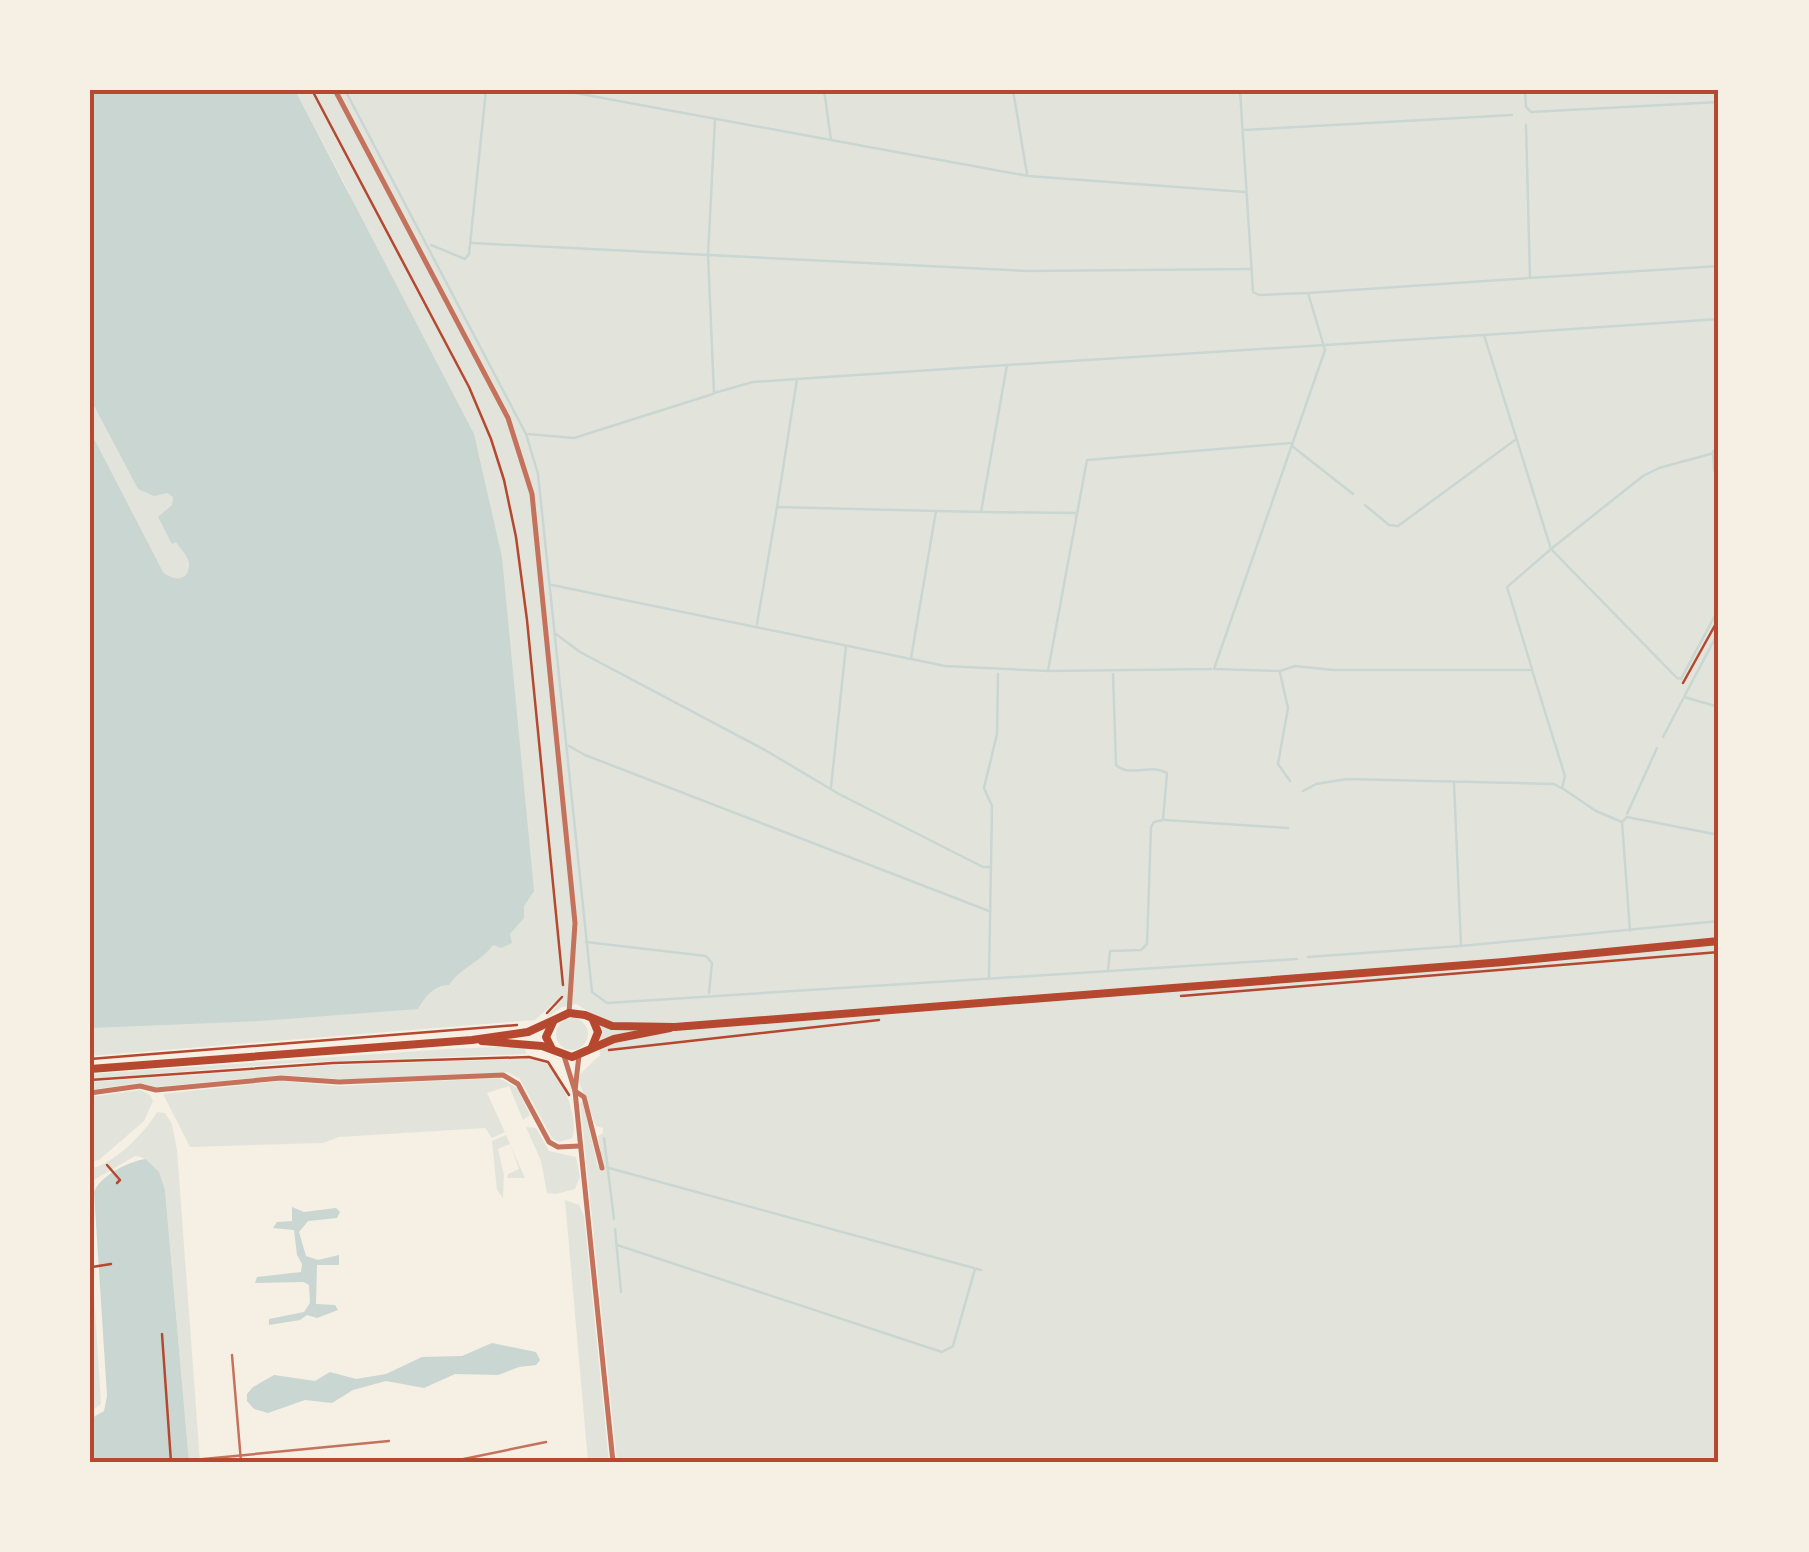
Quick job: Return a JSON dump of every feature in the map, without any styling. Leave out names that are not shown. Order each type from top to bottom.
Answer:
[{"type":"main road","points":[[90,1069],[472,1040],[528,1032],[549,1018],[569,1013],[612,1026],[674,1027],[1504,962],[1719,941]]},
{"type":"main road","points":[[549,1018],[546,1037],[554,1051]]},
{"type":"main road","points":[[589,1051],[598,1032],[592,1020]]},
{"type":"main road","points":[[472,1040],[529,1044],[564,1056],[579,1056],[614,1039],[674,1027]]},
{"type":"street","points":[[335,90],[508,418],[532,494],[575,923],[569,1013]]},
{"type":"street","points":[[564,1056],[575,1090],[584,1096],[602,1168]]},
{"type":"street","points":[[579,1056],[575,1090],[613,1462]]},
{"type":"street","points":[[90,1093],[140,1086],[156,1090],[281,1078],[415,1081],[502,1075],[518,1084],[549,1142],[554,1146],[580,1146]]},
{"type":"lane","points":[[232,1355],[241,1462]]},
{"type":"lane","points":[[194,1460],[389,1442]]},
{"type":"lane","points":[[449,1462],[546,1442]]},
{"type":"path","points":[[312,90],[469,387],[504,480],[527,620],[564,995],[549,1018]]},
{"type":"path","points":[[1684,684],[1719,618]]},
{"type":"path","points":[[1168,997],[1719,952]]},
{"type":"path","points":[[606,1051],[885,1020]]},
{"type":"path","points":[[90,1059],[528,1024]]},
{"type":"path","points":[[90,1080],[332,1063],[529,1057],[548,1062],[577,1109]]},
{"type":"path","points":[[555,1072],[568,1072]]},
{"type":"path","points":[[107,1164],[120,1180]]},
{"type":"path","points":[[92,1266],[111,1264]]},
{"type":"path","points":[[162,1334],[171,1461],[194,1460]]},
{"type":"shaded area","points":[[90,90],[350,194],[295,90],[1719,90],[1719,1462],[617,1462],[580,1101],[598,1167],[603,1167],[598,1136],[603,1128],[596,1126],[579,1082],[580,1074],[600,1055],[596,1016],[576,1004],[562,1007],[545,1019],[556,1007],[555,1002],[535,1020],[90,1056]]},
{"type":"shaded area","points":[[90,90],[295,90],[474,434],[502,557],[534,891],[524,906],[524,918],[510,934],[512,943],[501,948],[493,945],[449,985],[431,992],[418,1009],[90,1028],[90,431],[163,572],[170,577],[183,577],[189,565],[158,517],[172,505],[173,497],[167,493],[154,496],[138,489],[90,398]]},
{"type":"shaded area","points":[[572,1018],[584,1022],[588,1034],[584,1046],[572,1050],[560,1046],[556,1034],[560,1022]]},
{"type":"shaded area","points":[[525,1046],[526,1054],[292,1063],[90,1079],[90,1074]]},
{"type":"shaded area","points":[[541,1061],[553,1071],[572,1110],[572,1138],[559,1142],[552,1138],[520,1079],[507,1072],[415,1078],[281,1075],[156,1087],[139,1083],[90,1090],[90,1082],[335,1065]]},
{"type":"shaded area","points":[[499,1078],[517,1088],[530,1115],[523,1120],[509,1086],[487,1093],[505,1132],[492,1138],[485,1128],[339,1137],[323,1143],[190,1147],[163,1094],[282,1081],[339,1086]]},
{"type":"shaded area","points":[[141,1090],[153,1101],[144,1121],[99,1160],[90,1162],[90,1097]]},
{"type":"shaded area","points":[[157,1112],[165,1113],[172,1124],[177,1150],[200,1462],[189,1462],[163,1184],[151,1163],[135,1156],[94,1180],[90,1189],[90,1169],[128,1146]]},
{"type":"shaded area","points":[[526,1127],[536,1128],[549,1151],[576,1157],[580,1177],[575,1189],[547,1193],[541,1161]]},
{"type":"shaded area","points":[[506,1135],[510,1144],[498,1149],[504,1175],[503,1198],[497,1190],[492,1141]]},
{"type":"shaded area","points":[[510,1144],[525,1178],[507,1178],[519,1169]]},
{"type":"shaded area","points":[[146,1159],[159,1172],[165,1190],[189,1462],[90,1462],[90,1419],[104,1411],[107,1396],[94,1192],[116,1170]]},
{"type":"shaded area","points":[[565,1200],[579,1205],[584,1216],[609,1462],[588,1462]]},
{"type":"shaded area","points":[[292,1207],[304,1212],[336,1208],[340,1212],[337,1218],[308,1221],[299,1232],[306,1256],[318,1260],[339,1255],[339,1265],[317,1265],[316,1304],[335,1305],[338,1310],[317,1318],[307,1315],[300,1320],[269,1325],[269,1319],[304,1312],[310,1303],[309,1285],[304,1282],[255,1283],[257,1277],[301,1272],[294,1230],[273,1228],[277,1222],[292,1221]]},
{"type":"shaded area","points":[[90,1230],[101,1404],[90,1412]]},
{"type":"shaded area","points":[[492,1343],[536,1352],[540,1360],[536,1365],[498,1375],[455,1374],[424,1388],[386,1381],[353,1390],[332,1403],[305,1400],[268,1413],[254,1409],[247,1401],[253,1387],[274,1375],[315,1381],[330,1372],[356,1379],[386,1374],[422,1357],[462,1356]]},
{"type":"waterway","points":[[345,90],[526,434],[538,474],[592,992],[607,1003],[1297,959]]},
{"type":"waterway","points":[[431,245],[465,259],[469,254],[486,90]]},
{"type":"waterway","points":[[559,90],[831,140],[824,90]]},
{"type":"waterway","points":[[1013,90],[1027,174]]},
{"type":"waterway","points":[[1240,90],[1253,292],[1308,293],[1325,350],[1214,669],[1280,671],[1295,666],[1333,670],[1532,670],[1565,776],[1562,788],[1596,811],[1622,822],[1630,931]]},
{"type":"waterway","points":[[1525,90],[1526,107],[1531,112],[1719,102]]},
{"type":"waterway","points":[[1244,130],[1512,115]]},
{"type":"waterway","points":[[472,243],[708,255],[715,119]]},
{"type":"waterway","points":[[1526,125],[1530,278],[1719,266]]},
{"type":"waterway","points":[[831,140],[1028,176],[1245,192]]},
{"type":"waterway","points":[[797,379],[753,382],[714,393],[708,255],[1028,271],[1250,269]]},
{"type":"waterway","points":[[1308,293],[1528,278]]},
{"type":"waterway","points":[[1532,669],[1507,587],[1551,549],[1484,335],[1719,319]]},
{"type":"waterway","points":[[1007,365],[1483,335]]},
{"type":"waterway","points":[[777,507],[797,379],[1007,365],[981,512],[936,511]]},
{"type":"waterway","points":[[528,434],[574,438],[713,394]]},
{"type":"waterway","points":[[1365,505],[1389,525],[1398,526],[1515,440]]},
{"type":"waterway","points":[[1048,671],[1087,460],[1291,443]]},
{"type":"waterway","points":[[1292,446],[1353,494]]},
{"type":"waterway","points":[[1713,451],[1714,470],[1719,479]]},
{"type":"waterway","points":[[1714,453],[1643,476],[1551,549],[1677,678],[1681,679],[1719,608]]},
{"type":"waterway","points":[[1719,492],[1719,515]]},
{"type":"waterway","points":[[757,624],[777,507],[936,511],[911,658]]},
{"type":"waterway","points":[[983,512],[1075,513]]},
{"type":"waterway","points":[[552,585],[945,666],[1048,671],[1211,669]]},
{"type":"waterway","points":[[1719,631],[1684,697],[1719,707]]},
{"type":"waterway","points":[[556,634],[580,652],[765,750],[839,794],[989,867]]},
{"type":"waterway","points":[[831,787],[846,646]]},
{"type":"waterway","points":[[1280,673],[1288,708],[1278,764],[1290,781]]},
{"type":"waterway","points":[[989,977],[992,806],[984,788],[997,734],[998,674]]},
{"type":"waterway","points":[[1108,971],[1110,951],[1141,950],[1147,944],[1151,827],[1163,820],[1167,773],[1128,770],[1116,765],[1113,674]]},
{"type":"waterway","points":[[1663,737],[1683,699]]},
{"type":"waterway","points":[[569,746],[989,911]]},
{"type":"waterway","points":[[1627,814],[1657,748]]},
{"type":"waterway","points":[[1303,791],[1316,784],[1347,779],[1554,784],[1561,788]]},
{"type":"waterway","points":[[1454,783],[1461,946],[1719,921]]},
{"type":"waterway","points":[[1623,821],[1627,817],[1719,835]]},
{"type":"waterway","points":[[1165,820],[1288,828]]},
{"type":"waterway","points":[[586,942],[706,956],[712,963],[709,993]]},
{"type":"waterway","points":[[1308,957],[1460,946]]},
{"type":"waterway","points":[[604,1138],[614,1219]]},
{"type":"waterway","points":[[609,1168],[981,1270]]},
{"type":"waterway","points":[[615,1229],[621,1292]]},
{"type":"waterway","points":[[617,1245],[942,1352],[953,1346],[975,1269]]}]
